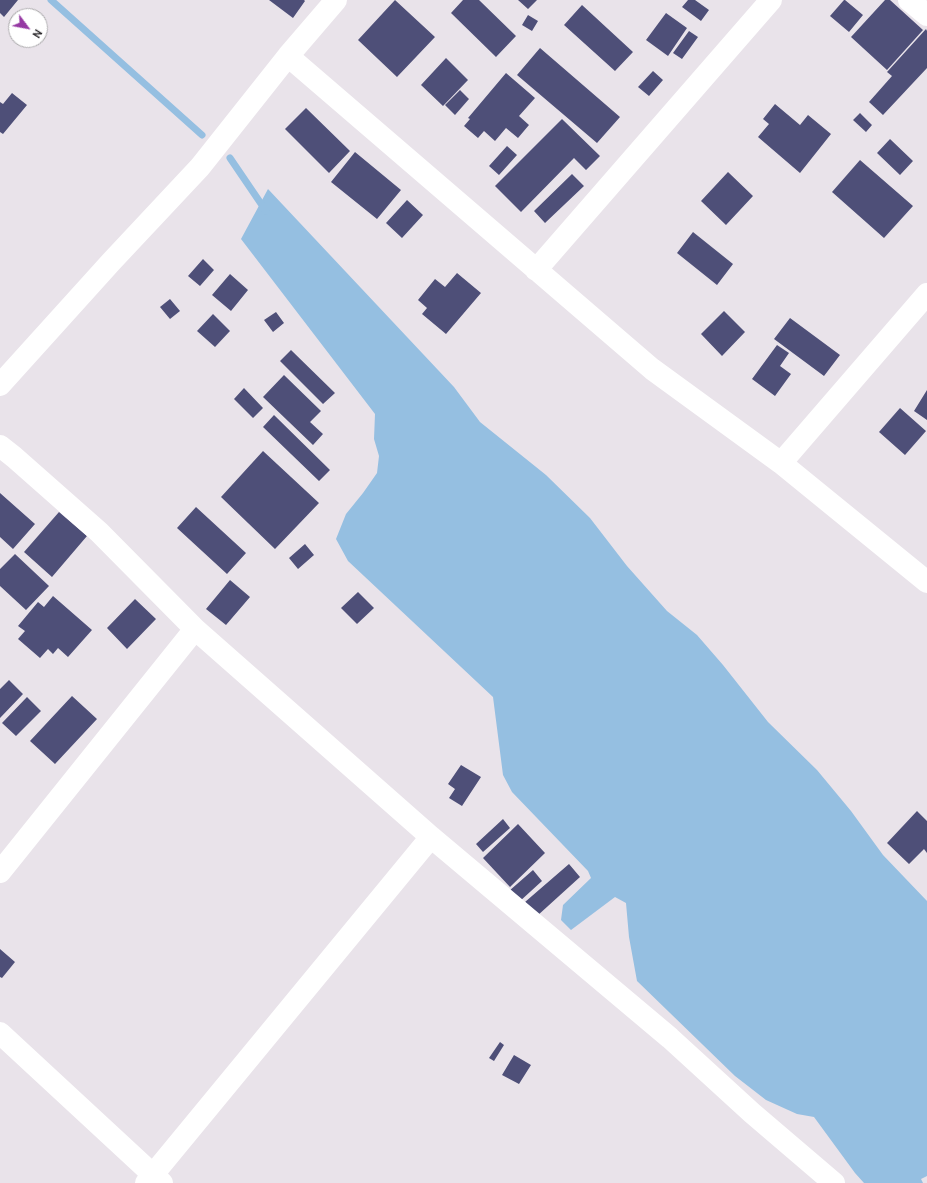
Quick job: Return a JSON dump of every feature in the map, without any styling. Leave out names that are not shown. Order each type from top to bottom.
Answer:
[{"type":"street","points":[[0,385],[111,262],[200,167],[288,56],[336,0]]},
{"type":"street","points":[[536,270],[771,0]]},
{"type":"street","points":[[909,0],[927,16]]},
{"type":"street","points":[[288,56],[652,369],[781,463],[927,582]]},
{"type":"street","points":[[781,463],[927,294]]},
{"type":"street","points":[[0,446],[99,532],[195,629],[431,837],[670,1038],[752,1113],[834,1183]]},
{"type":"street","points":[[0,872],[195,629]]},
{"type":"street","points":[[0,1033],[154,1180],[431,837]]},
{"type":"water","points":[[268,189],[454,387],[480,422],[546,475],[590,518],[627,566],[667,611],[697,635],[768,722],[817,770],[851,811],[883,855],[927,901],[927,1176],[921,1179],[923,1183],[864,1183],[814,1117],[797,1114],[766,1100],[735,1076],[637,981],[629,937],[626,903],[615,897],[571,930],[561,920],[563,905],[591,878],[588,871],[512,792],[503,775],[493,697],[348,561],[336,539],[346,514],[377,473],[379,456],[374,439],[375,414],[241,239]]},
{"type":"building","points":[[0,0],[18,0],[11,8],[8,8],[8,12],[4,17],[0,13]]},
{"type":"building","points":[[269,0],[304,0],[305,1],[293,18]]},
{"type":"building","points":[[395,0],[435,37],[397,77],[358,40]]},
{"type":"building","points":[[463,0],[479,0],[516,36],[496,57],[451,13]]},
{"type":"building","points":[[518,0],[537,0],[528,9]]},
{"type":"building","points":[[688,0],[695,0],[709,10],[701,21],[682,7]]},
{"type":"building","points":[[844,0],[863,15],[849,32],[830,16]]},
{"type":"building","points":[[885,0],[890,0],[923,30],[887,70],[851,37]]},
{"type":"building","points":[[582,5],[633,52],[615,71],[564,25]]},
{"type":"building","points":[[666,13],[687,28],[668,56],[646,40]]},
{"type":"building","points":[[528,15],[538,21],[532,31],[522,25]]},
{"type":"building","points":[[926,29],[927,68],[883,115],[869,102],[892,76],[887,72]]},
{"type":"building","points":[[689,31],[698,37],[682,59],[673,53]]},
{"type":"building","points":[[540,48],[620,117],[597,143],[517,75]]},
{"type":"building","points":[[446,58],[468,80],[443,106],[421,85]]},
{"type":"building","points":[[653,71],[663,80],[649,96],[638,87]]},
{"type":"building","points":[[506,73],[535,98],[519,116],[529,125],[518,138],[506,128],[495,141],[484,131],[478,138],[464,126],[470,119],[468,118]]},
{"type":"building","points":[[460,90],[469,99],[455,115],[445,105]]},
{"type":"building","points":[[12,93],[27,105],[3,134],[0,132],[0,102],[3,104]]},
{"type":"building","points":[[775,104],[800,125],[808,115],[831,134],[800,173],[758,137],[769,124],[763,119]]},
{"type":"building","points":[[306,108],[350,151],[329,173],[285,129]]},
{"type":"building","points":[[860,113],[872,125],[866,132],[853,120]]},
{"type":"building","points":[[562,119],[600,156],[586,170],[574,158],[521,212],[495,186]]},
{"type":"building","points":[[890,139],[913,161],[900,175],[877,153]]},
{"type":"building","points":[[507,146],[517,155],[499,175],[489,166]]},
{"type":"building","points":[[355,152],[401,190],[377,219],[331,182]]},
{"type":"building","points":[[860,160],[913,206],[884,238],[832,192]]},
{"type":"building","points":[[728,172],[753,196],[726,225],[701,201]]},
{"type":"building","points":[[572,174],[584,186],[545,223],[534,211]]},
{"type":"building","points":[[407,200],[423,215],[402,238],[386,223]]},
{"type":"building","points":[[693,232],[733,264],[717,285],[677,253]]},
{"type":"building","points":[[203,259],[214,270],[200,286],[188,276]]},
{"type":"building","points":[[457,273],[481,293],[446,334],[422,314],[427,308],[418,300],[435,279],[445,287]]},
{"type":"building","points":[[230,274],[248,290],[231,311],[212,295]]},
{"type":"building","points":[[170,299],[180,311],[170,319],[160,307]]},
{"type":"building","points":[[724,311],[745,332],[722,356],[701,334]]},
{"type":"building","points":[[276,312],[284,323],[273,332],[264,320]]},
{"type":"building","points":[[213,314],[230,331],[215,347],[197,331]]},
{"type":"building","points":[[790,318],[840,355],[824,376],[774,339]]},
{"type":"building","points":[[777,345],[789,353],[780,366],[791,374],[775,396],[752,379]]},
{"type":"building","points":[[291,350],[335,393],[323,404],[280,361]]},
{"type":"building","points":[[284,375],[321,411],[310,422],[323,434],[313,445],[263,397]]},
{"type":"building","points":[[244,388],[263,408],[253,418],[234,399]]},
{"type":"building","points":[[927,390],[927,420],[914,411]]},
{"type":"building","points":[[900,408],[926,431],[905,455],[879,432]]},
{"type":"building","points":[[274,415],[330,470],[319,481],[263,427]]},
{"type":"building","points":[[263,451],[319,503],[275,549],[221,497]]},
{"type":"building","points":[[0,493],[35,524],[13,549],[0,537]]},
{"type":"building","points":[[196,507],[246,553],[227,574],[177,528]]},
{"type":"building","points":[[59,512],[87,536],[52,577],[24,552]]},
{"type":"building","points":[[305,544],[314,555],[298,569],[289,558]]},
{"type":"building","points":[[15,554],[49,586],[26,610],[0,586],[0,569]]},
{"type":"building","points":[[230,580],[250,597],[226,625],[206,609]]},
{"type":"building","points":[[358,592],[374,608],[357,624],[341,608]]},
{"type":"building","points":[[53,596],[92,630],[68,657],[58,648],[53,654],[48,649],[40,658],[18,639],[25,631],[18,626],[38,602],[44,607]]},
{"type":"building","points":[[135,599],[156,619],[127,649],[107,628]]},
{"type":"building","points":[[9,680],[23,694],[0,718],[0,689]]},
{"type":"building","points":[[72,696],[97,719],[55,764],[30,741]]},
{"type":"building","points":[[27,697],[41,711],[16,736],[2,723]]},
{"type":"building","points":[[461,765],[481,777],[462,806],[449,798],[455,789],[448,784]]},
{"type":"building","points":[[917,811],[927,821],[927,853],[924,849],[909,864],[887,843]]},
{"type":"building","points":[[503,819],[510,828],[483,852],[476,844]]},
{"type":"building","points":[[518,824],[545,853],[510,887],[483,858]]},
{"type":"building","points":[[569,864],[580,877],[537,916],[525,902]]},
{"type":"building","points":[[533,870],[542,881],[519,902],[509,891]]},
{"type":"building","points":[[0,949],[15,962],[2,978],[0,977]]},
{"type":"building","points":[[500,1042],[504,1045],[494,1061],[489,1058]]},
{"type":"building","points":[[514,1055],[531,1065],[519,1084],[502,1075]]},
{"type":"waterway","points":[[51,0],[202,135]]},
{"type":"waterway","points":[[230,158],[266,211]]}]
